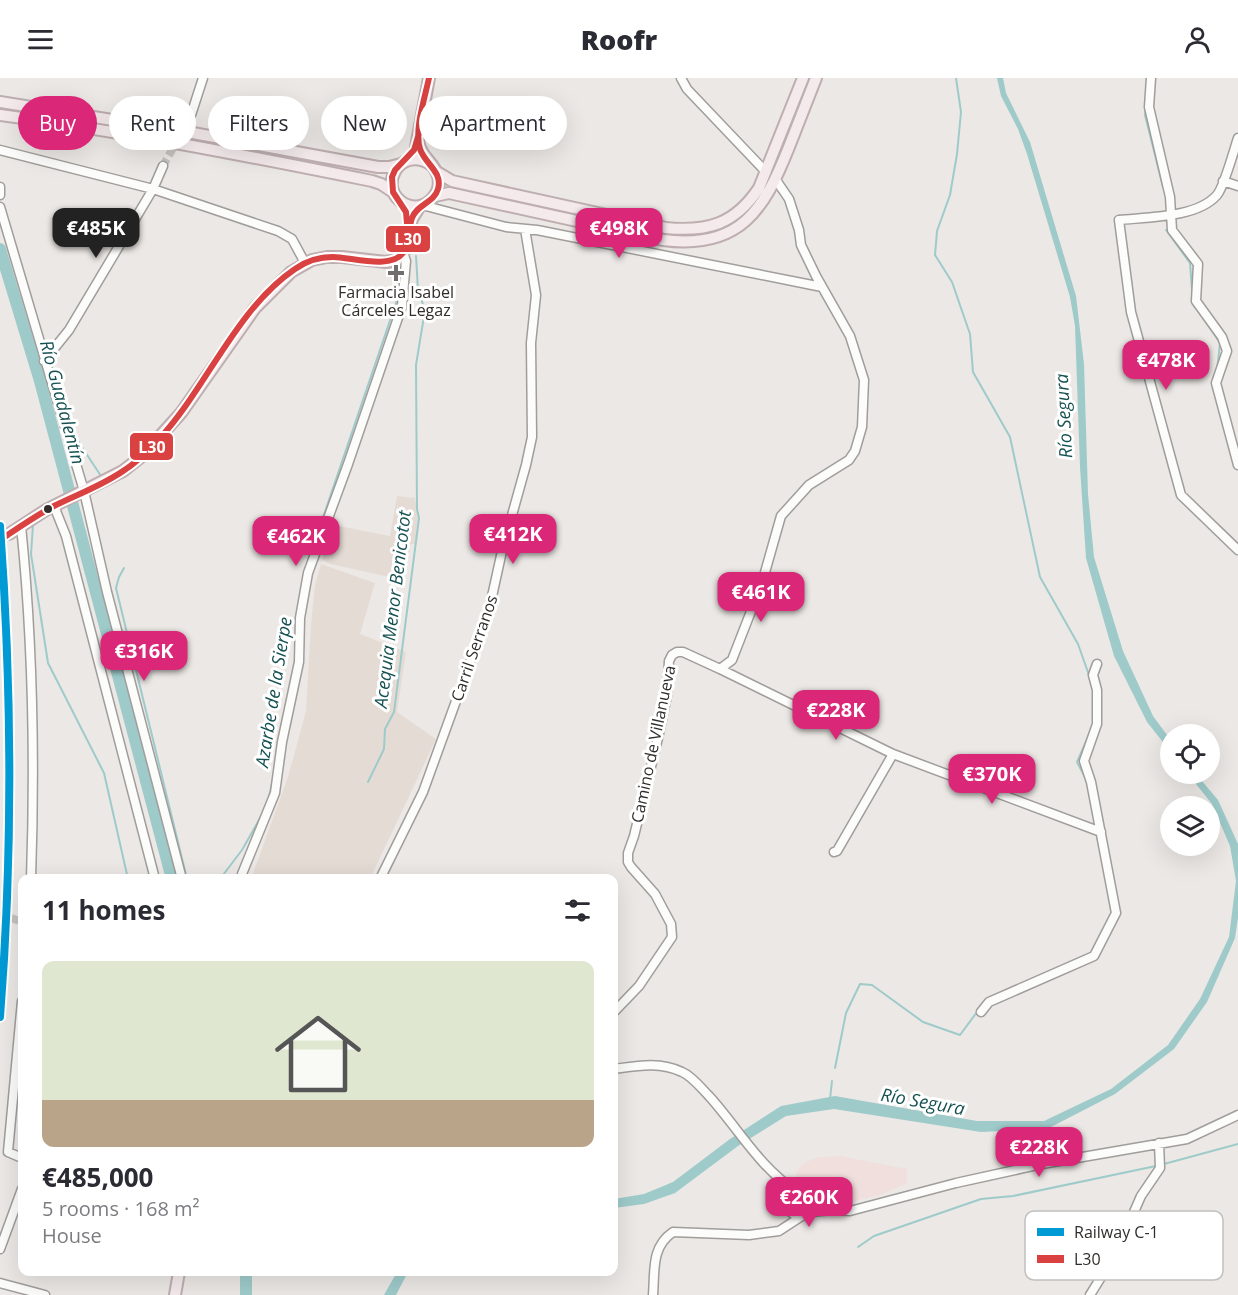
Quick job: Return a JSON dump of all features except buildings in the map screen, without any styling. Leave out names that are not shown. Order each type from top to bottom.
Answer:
[{"type":"main road","points":[[408,231],[406,212],[397,196],[392,177],[414,150],[418,140],[429,78]]},
{"type":"main road","points":[[0,102],[193,133],[378,167],[389,168],[415,159],[452,181],[682,230],[708,228],[733,217],[752,198],[766,172],[803,78]]},
{"type":"main road","points":[[9,534],[57,505],[129,467],[161,437],[188,404],[241,327],[282,279],[305,263],[334,256],[389,262],[397,260],[403,253],[414,213],[435,196],[449,193],[663,240],[693,242],[710,240],[739,226],[760,206],[776,180],[816,78]]},
{"type":"main road","points":[[0,115],[302,166],[372,181],[381,184],[410,206],[421,206]]},
{"type":"main road","points":[[418,140],[420,151],[433,168],[439,184],[435,196]]},
{"type":"main road","points":[[175,1295],[178,1276]]},
{"type":"street","points":[[196,100],[203,78]]},
{"type":"street","points":[[681,78],[687,89],[766,172]]},
{"type":"street","points":[[1151,78],[1149,107],[1170,197],[1172,230],[1198,264],[1196,301],[1222,337],[1227,351],[1216,383],[1238,465]]},
{"type":"street","points":[[1238,138],[1218,194],[1202,207],[1170,215],[1119,220],[1131,312],[1182,495],[1238,550]]},
{"type":"street","points":[[0,150],[153,189],[278,231],[292,239],[305,263]]},
{"type":"street","points":[[44,361],[69,330],[153,189],[163,166]]},
{"type":"street","points":[[776,180],[789,199],[799,230],[801,245],[850,336],[864,380],[862,428],[855,451],[849,460],[809,486],[781,516],[762,583],[732,660],[720,669],[893,754],[1101,832]]},
{"type":"street","points":[[1223,181],[1238,186]]},
{"type":"street","points":[[0,187],[0,195]]},
{"type":"street","points":[[421,206],[506,227],[525,228],[822,287]]},
{"type":"street","points":[[0,207],[82,492],[181,874]]},
{"type":"street","name":"Carril Serranos","points":[[382,874],[423,792],[489,610],[502,551],[526,465],[532,436],[531,343],[536,295],[525,228]]},
{"type":"street","points":[[242,874],[275,793],[282,742],[299,662],[300,618],[308,573],[402,306],[406,261],[403,253]]},
{"type":"street","points":[[57,505],[154,874]]},
{"type":"street","points":[[21,526],[29,634],[33,812],[31,874]]},
{"type":"street","name":"Camino de Villanueva","points":[[618,1008],[639,986],[672,937],[671,924],[655,894],[628,862],[628,853],[667,695],[669,661],[672,655],[683,652],[720,669]]},
{"type":"street","points":[[981,1012],[989,1002],[1094,957],[1116,913],[1091,782],[1084,761],[1097,724],[1097,690],[1093,675],[1097,664]]},
{"type":"street","points":[[834,852],[837,851],[893,754]]},
{"type":"street","points":[[18,1044],[8,1152],[18,1156]]},
{"type":"street","points":[[618,1068],[651,1064],[682,1072],[721,1109],[778,1180],[796,1191],[805,1192],[812,1200],[833,1210]]},
{"type":"street","points":[[790,1212],[806,1214],[833,1210],[849,1211],[988,1176],[1187,1138],[1238,1115]]},
{"type":"street","points":[[1134,1211],[1141,1196],[1160,1168],[1159,1143]]},
{"type":"street","points":[[778,1180],[790,1212],[779,1232]]},
{"type":"street","points":[[787,1200],[796,1191]]},
{"type":"street","points":[[0,1249],[18,1200]]},
{"type":"street","points":[[653,1295],[657,1250],[663,1239],[673,1233],[749,1235],[779,1232],[806,1214],[812,1200]]},
{"type":"street","points":[[1090,1295],[1099,1280]]},
{"type":"street","points":[[1,1285],[45,1295]]},
{"type":"shaded area","points":[[397,496],[415,498],[418,518],[415,544],[411,544],[403,580],[330,564],[322,559],[334,525],[390,536]]},
{"type":"shaded area","points":[[321,564],[375,583],[360,634],[406,652],[397,712],[436,739],[372,874],[253,874],[288,777],[306,711],[315,585]]},
{"type":"shaded area","points":[[840,1156],[907,1169],[907,1183],[880,1195],[841,1204],[822,1200],[798,1185],[796,1176],[798,1169],[804,1163],[819,1157]]},
{"type":"water","points":[[997,78],[1003,78],[1006,93],[1030,142],[1076,296],[1084,364],[1088,494],[1094,557],[1123,651],[1153,716],[1160,725],[1160,738],[1147,722],[1114,656],[1086,558],[1075,326],[1070,297],[1027,154],[1018,129],[1001,96]]},
{"type":"water","points":[[1196,784],[1204,784],[1215,796],[1206,796]]},
{"type":"water","points":[[1220,804],[1238,844],[1238,918],[1235,938],[1207,1002],[1174,1049],[1115,1094],[1047,1129],[981,1132],[834,1109],[786,1116],[738,1146],[675,1193],[644,1204],[618,1207],[618,1198],[644,1194],[673,1182],[730,1139],[781,1106],[835,1096],[977,1121],[1044,1121],[1111,1089],[1168,1045],[1200,999],[1229,937],[1236,881],[1230,846],[1220,823]]},
{"type":"water","points":[[395,1276],[406,1276],[396,1295],[384,1295]]},
{"type":"waterway","points":[[956,78],[961,112],[957,154],[950,195],[937,231],[935,255],[952,282],[970,334],[973,372],[1010,437],[1040,577],[1078,644],[1090,678]]},
{"type":"waterway","points":[[1146,108],[1145,115],[1163,187]]},
{"type":"waterway","points":[[1166,230],[1190,263],[1193,303]]},
{"type":"waterway","name":"Río Guadalentín","points":[[0,249],[40,381],[171,874]]},
{"type":"waterway","name":"Acequia Menor Benicotot","points":[[368,782],[384,749],[385,729],[394,712],[419,518],[417,509],[416,365],[425,310],[418,290],[416,256]]},
{"type":"waterway","name":"Azarbe de la Sierpe","points":[[313,547],[399,294]]},
{"type":"waterway","points":[[1206,322],[1220,343],[1217,370]]},
{"type":"waterway","points":[[56,369],[74,435],[101,476]]},
{"type":"waterway","points":[[33,525],[31,554],[48,663],[104,773],[127,874]]},
{"type":"waterway","points":[[124,568],[116,588],[186,874]]},
{"type":"waterway","name":"Azarbe de la Sierpe","points":[[301,590],[304,575]]},
{"type":"waterway","points":[[1086,779],[1077,762],[1089,735]]},
{"type":"waterway","name":"Azarbe de la Sierpe","points":[[269,797],[273,779]]},
{"type":"waterway","name":"Azarbe de la Sierpe","points":[[224,874],[242,850],[264,811]]},
{"type":"waterway","points":[[835,1068],[846,1013],[860,984],[872,985],[923,1022],[960,1035],[977,1012]]},
{"type":"waterway","points":[[830,1099],[832,1081]]},
{"type":"waterway","points":[[1164,1164],[1238,1144]]},
{"type":"waterway","points":[[858,1247],[874,1236],[981,1199],[1013,1196],[1156,1166]]},
{"type":"waterway","name":"Río Guadalentín","points":[[246,1276],[246,1295]]},
{"type":"tunnel","points":[[163,166],[172,150]]},
{"type":"tunnel","points":[[0,540],[9,534]]},
{"type":"tunnel","points":[[0,914],[18,921]]},
{"type":"rail line","name":"C-1","points":[[0,526],[9,710],[9,833],[0,1017]]},
{"type":"transit line","name":"L30","points":[[0,540],[47,510],[109,480],[140,459],[177,418],[223,349],[256,305],[295,269],[323,258],[380,262],[397,258],[403,253],[414,213],[436,194],[439,183],[436,173],[422,154],[418,142],[429,78]]},
{"type":"transit line","name":"L30","points":[[408,236],[406,212],[393,192],[392,177],[395,170],[414,150],[419,133]]},
{"type":"place","name":"Farmacia Isabel Cárceles Legaz","points":[[396,273]]},
{"type":"water label","name":"Río Segura","points":[[1063,416]]},
{"type":"water label","name":"Río Segura","points":[[923,1101]]}]
